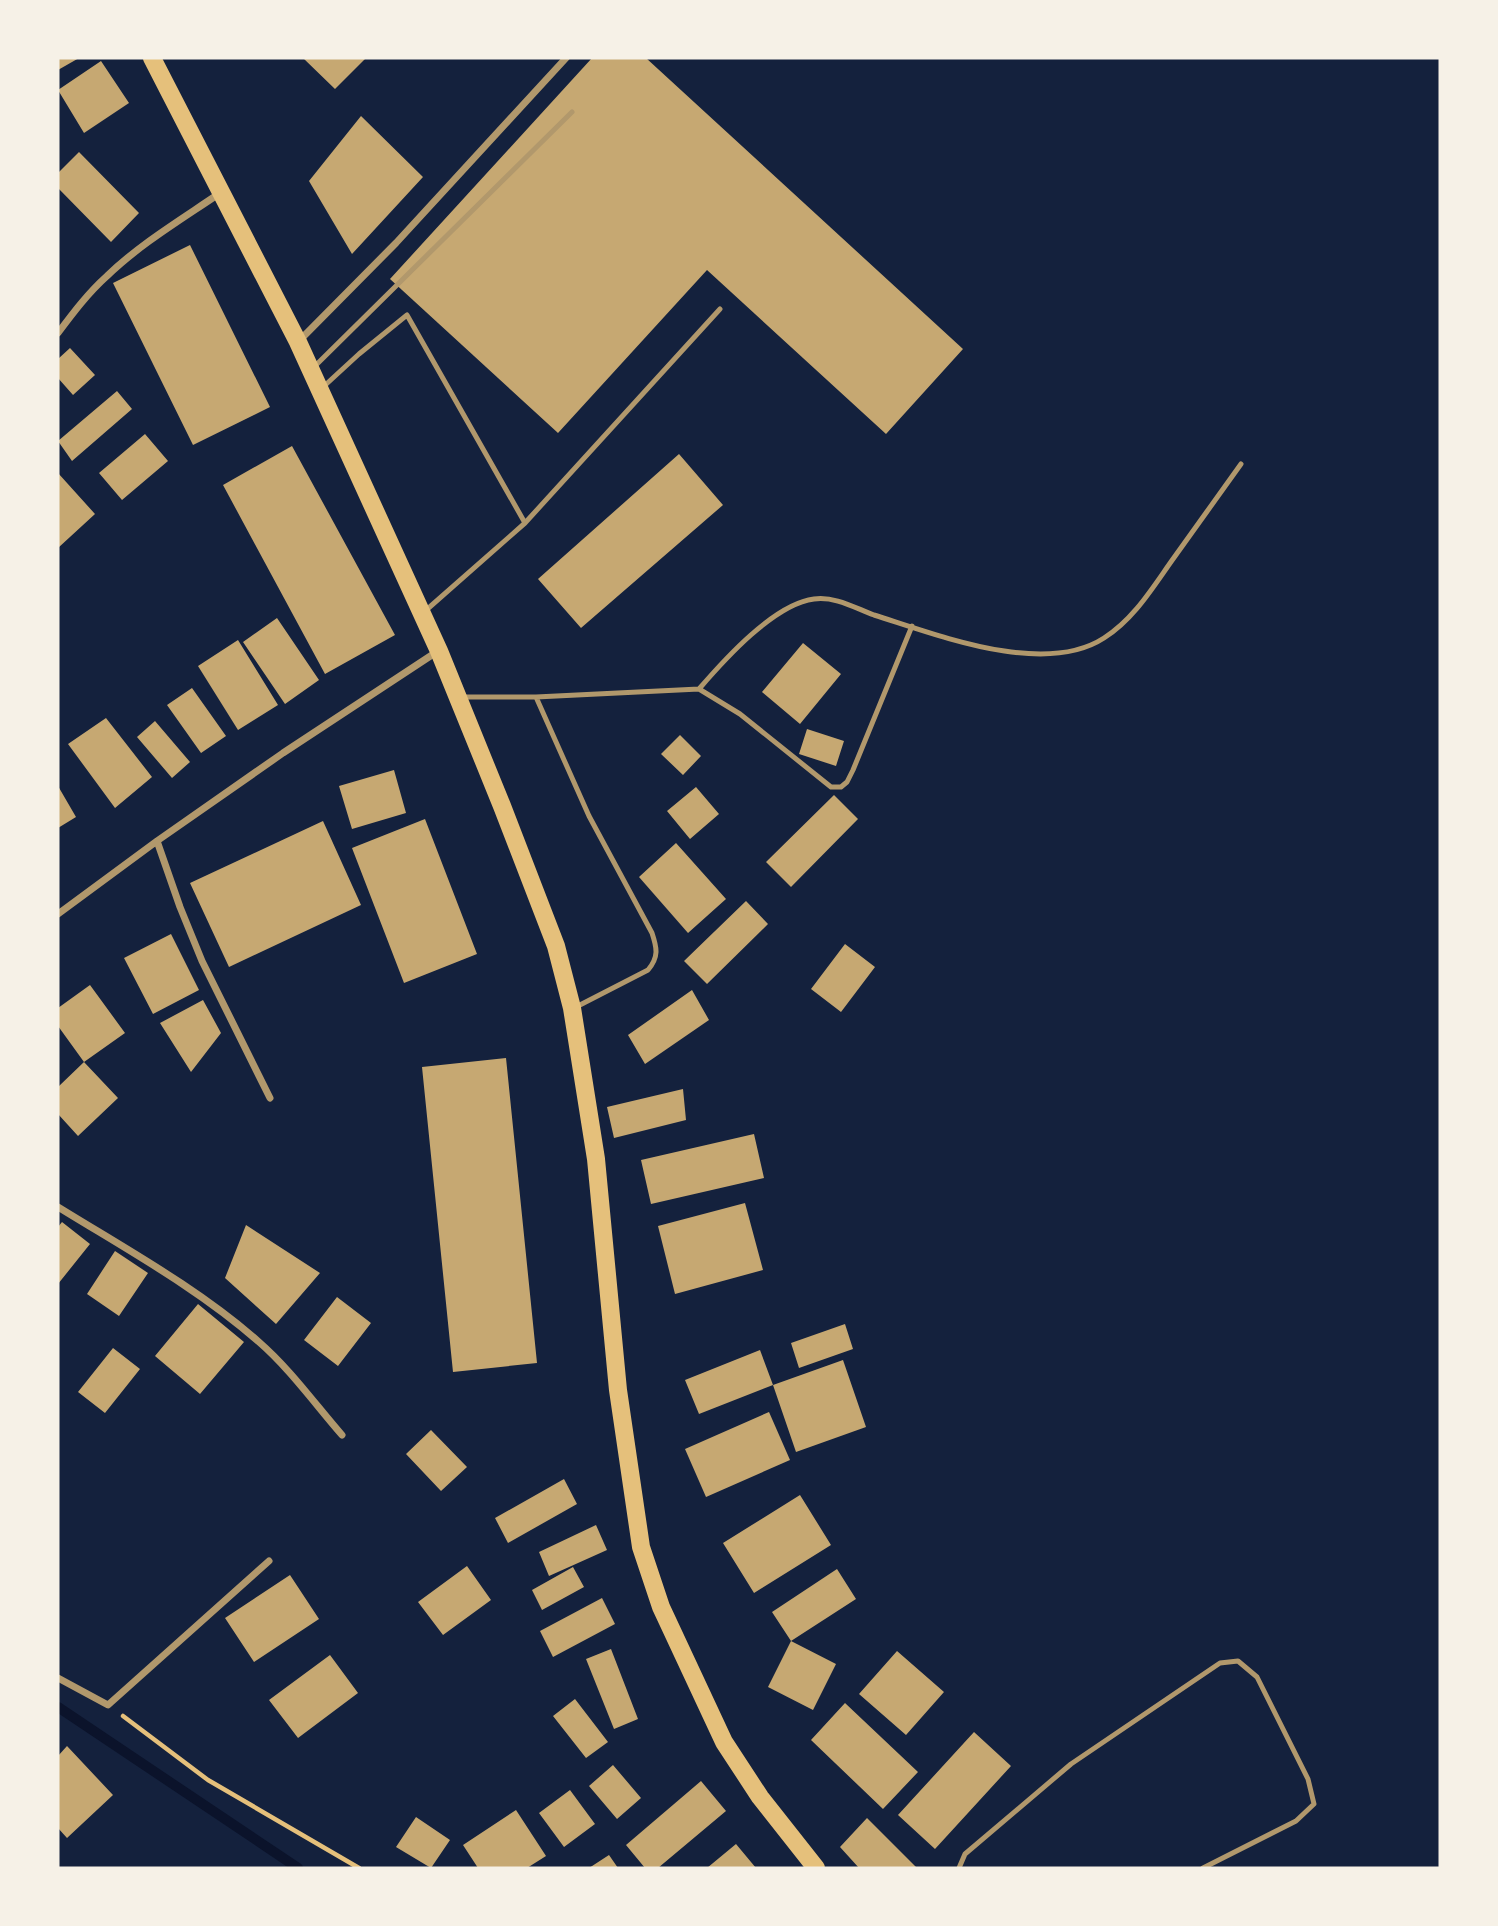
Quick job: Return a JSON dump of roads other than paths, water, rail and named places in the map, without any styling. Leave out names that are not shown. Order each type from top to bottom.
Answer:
[{"type":"main road","points":[[152,58],[299,342],[459,697],[556,946],[572,1008],[596,1159],[618,1390],[641,1547],[661,1608],[724,1742],[760,1797],[816,1868]]},
{"type":"street","points":[[299,342],[396,243],[566,58]]},
{"type":"street","points":[[58,333],[108,274],[147,243],[220,193]]},
{"type":"street","points":[[58,914],[157,841],[283,754],[439,651]]},
{"type":"street","points":[[157,841],[202,961],[270,1098]]},
{"type":"street","points":[[58,1207],[170,1277],[257,1340],[342,1435]]},
{"type":"street","points":[[58,1678],[108,1705],[269,1561]]},
{"type":"lane","points":[[311,370],[572,112]]},
{"type":"lane","points":[[422,614],[524,523],[720,309]]},
{"type":"lane","points":[[320,389],[407,315],[524,523]]},
{"type":"lane","points":[[699,689],[727,657],[787,608],[814,599],[841,601],[872,614],[998,651],[1037,655],[1069,653],[1104,639],[1136,610],[1241,464]]},
{"type":"lane","points":[[459,697],[536,697],[699,689],[740,714],[831,787],[841,787],[853,771],[912,626]]},
{"type":"lane","points":[[536,697],[589,816],[652,933],[657,948],[655,962],[637,978],[572,1008]]},
{"type":"lane","points":[[959,1868],[965,1854],[1071,1764],[1220,1663],[1238,1661],[1257,1677],[1308,1779],[1314,1804],[1296,1821],[1203,1868]]},
{"type":"waterway","points":[[58,1707],[298,1868]]}]
